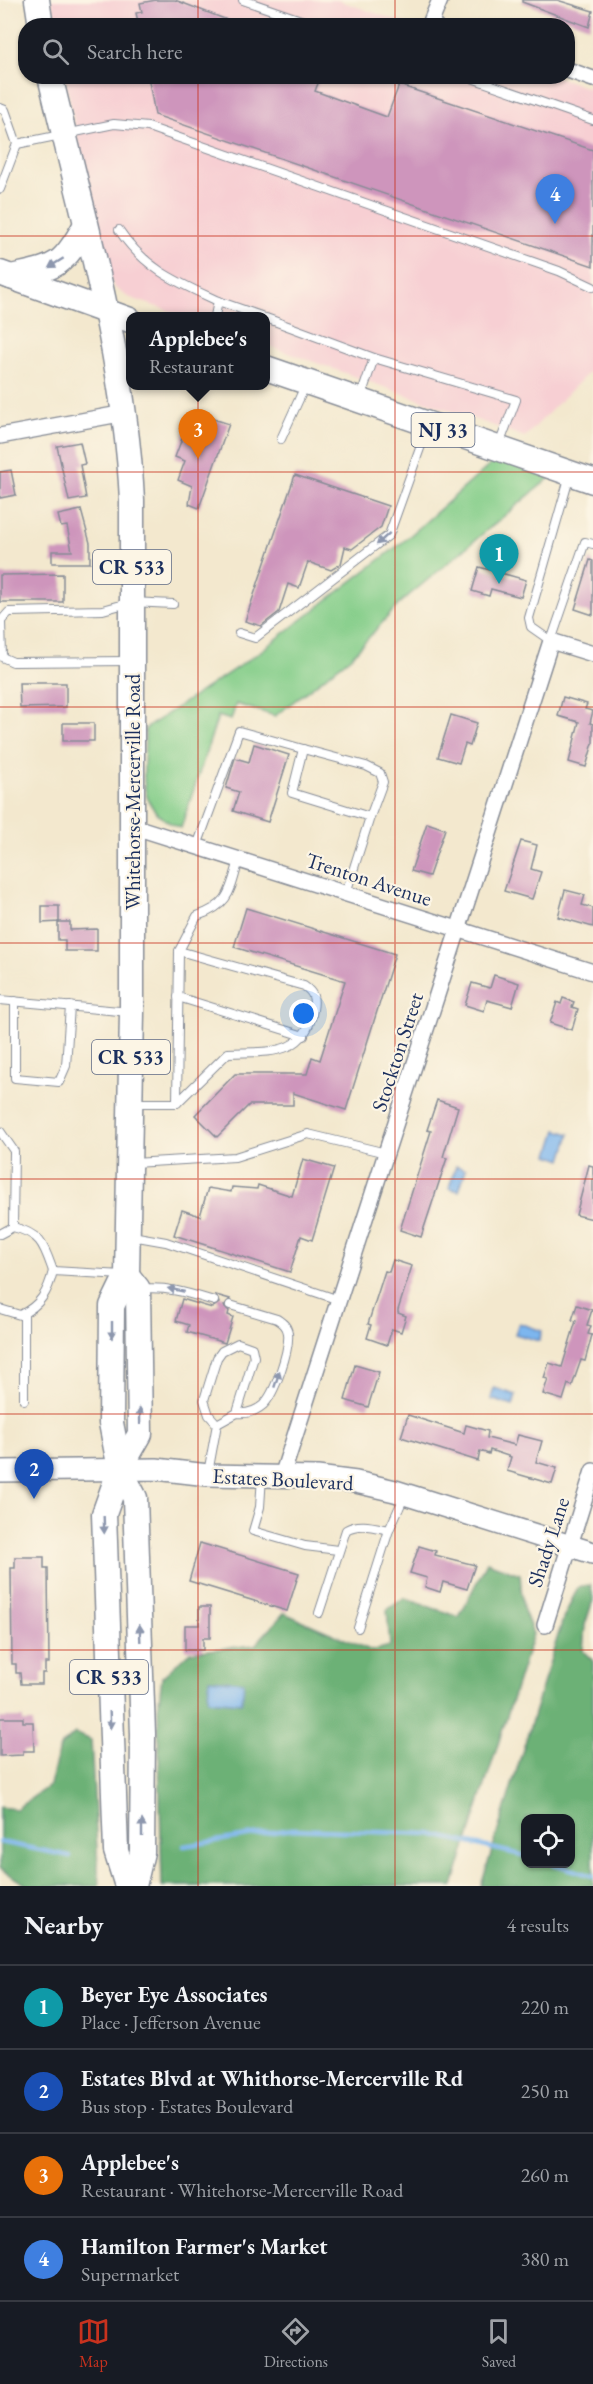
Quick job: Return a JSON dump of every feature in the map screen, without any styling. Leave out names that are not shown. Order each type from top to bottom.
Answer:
[{"type":"main road","points":[[37,0],[40,18]]},
{"type":"main road","name":"CR 533","points":[[52,84],[105,310]]},
{"type":"main road","points":[[5,275],[53,267],[70,254],[85,226]]},
{"type":"main road","points":[[5,275],[126,318]]},
{"type":"main road","name":"Whitehorse-Mercerville Road","points":[[105,310],[125,412],[132,500],[132,1012],[128,1235],[140,1434],[120,1469],[104,1514],[116,1851],[127,1886]]},
{"type":"main road","name":"NJ 33","points":[[270,369],[593,481]]},
{"type":"main road","name":"CR 533","points":[[120,1469],[135,1498],[136,1508],[142,1734],[142,1852],[134,1886]]},
{"type":"street","points":[[434,18],[440,0]]},
{"type":"street","points":[[575,72],[593,78]]},
{"type":"street","points":[[0,436],[125,412]]},
{"type":"street","points":[[551,641],[593,654]]},
{"type":"street","name":"Stockton Street","points":[[272,1476],[339,1300],[551,641]]},
{"type":"street","name":"Trenton Avenue","points":[[132,826],[593,972]]},
{"type":"street","name":"Estates Boulevard","points":[[0,1471],[156,1469],[208,1475],[272,1476],[356,1482],[406,1494],[593,1553]]},
{"type":"street","name":"Shady Lane","points":[[544,1625],[593,1472]]},
{"type":"lane","points":[[243,0],[295,18]]},
{"type":"lane","points":[[489,84],[593,120]]},
{"type":"lane","points":[[0,189],[17,144],[3,109]]},
{"type":"lane","points":[[17,144],[114,124],[148,127],[559,271],[593,287]]},
{"type":"lane","points":[[119,230],[145,261],[165,277],[218,301],[250,312]]},
{"type":"lane","points":[[216,312],[218,301]]},
{"type":"lane","points":[[270,319],[374,358],[516,400],[498,449]]},
{"type":"lane","points":[[359,401],[374,358]]},
{"type":"lane","points":[[281,439],[306,382]]},
{"type":"lane","points":[[239,633],[255,638],[389,535],[408,487],[428,425]]},
{"type":"lane","points":[[570,474],[529,618],[531,627],[551,641],[585,542],[593,544]]},
{"type":"lane","points":[[0,612],[103,610],[132,602],[173,604]]},
{"type":"lane","points":[[9,612],[1,621],[2,657],[13,662],[132,661]]},
{"type":"lane","points":[[197,846],[240,730],[366,766],[380,773],[383,782],[346,893]]},
{"type":"lane","points":[[303,749],[291,793],[370,817]]},
{"type":"lane","points":[[177,1103],[178,951],[197,916],[216,908],[228,898],[240,860]]},
{"type":"lane","points":[[130,1103],[177,1103],[228,1053],[279,1051],[304,1036],[314,1008],[311,991],[304,987],[178,951]]},
{"type":"lane","points":[[178,997],[304,1036]]},
{"type":"lane","points":[[0,1000],[132,1012]]},
{"type":"lane","points":[[15,1001],[15,1078],[59,1082],[66,1066],[70,1006]]},
{"type":"lane","points":[[0,1131],[14,1151],[13,1227]]},
{"type":"lane","points":[[128,1164],[235,1157],[308,1134],[386,1154]]},
{"type":"lane","points":[[0,1234],[13,1227],[30,1231],[43,1244],[53,1271],[49,1289],[34,1309],[20,1315],[0,1309]]},
{"type":"lane","points":[[128,1235],[166,1242],[339,1300]]},
{"type":"lane","points":[[53,1271],[178,1290],[214,1301]]},
{"type":"lane","points":[[217,1424],[237,1413],[246,1413],[265,1404],[278,1377],[288,1346],[288,1331],[277,1319],[230,1305]]},
{"type":"lane","points":[[24,1313],[24,1400]]},
{"type":"lane","points":[[217,1424],[209,1415],[204,1400],[217,1358],[230,1346],[245,1344],[252,1348],[254,1357],[237,1413]]},
{"type":"lane","points":[[208,1475],[217,1424]]},
{"type":"lane","points":[[272,1476],[253,1531],[305,1546],[338,1550]]},
{"type":"lane","points":[[358,1628],[389,1530],[406,1494]]},
{"type":"lane","points":[[319,1613],[346,1530],[353,1525],[389,1530]]},
{"type":"shaded area","points":[[51,0],[337,0],[390,18],[55,18]]},
{"type":"shaded area","points":[[575,83],[593,90],[593,368],[525,437],[270,346],[270,312],[172,312],[128,297],[114,287],[108,274],[66,84]]},
{"type":"green space","points":[[500,456],[552,476],[401,602],[352,656],[275,716],[236,704],[231,720],[218,716],[181,828],[165,820],[155,811],[148,800],[145,788],[145,729],[257,654],[404,541]]},
{"type":"green space","points":[[487,1562],[520,1574],[523,1608],[533,1634],[453,1886],[162,1886],[158,1709],[162,1677],[190,1652],[255,1645],[284,1613],[372,1651],[390,1646],[387,1610],[404,1598],[459,1617]]},
{"type":"green space","points":[[591,1585],[593,1600],[585,1625],[583,1651],[593,1661],[593,1886],[481,1886],[563,1619],[578,1587]]},
{"type":"green space","points":[[75,1733],[91,1740],[99,1886],[28,1886],[0,1869],[0,1807],[16,1809],[50,1785],[60,1747]]},
{"type":"water","points":[[557,1130],[570,1134],[562,1160],[549,1155]]},
{"type":"water","points":[[456,1166],[466,1169],[459,1191],[449,1188]]},
{"type":"water","points":[[519,1323],[542,1331],[539,1341],[515,1334]]},
{"type":"water","points":[[494,1388],[516,1395],[513,1406],[491,1399]]},
{"type":"water","points":[[209,1679],[244,1682],[242,1703],[208,1700]]},
{"type":"building","points":[[175,0],[222,18],[137,18],[136,13],[142,12],[140,3]]},
{"type":"building","points":[[522,0],[557,0],[593,11],[589,27],[575,22],[575,18],[565,18],[522,2]]},
{"type":"building","points":[[149,84],[318,84],[315,91],[387,117],[399,85],[593,150],[593,266],[155,115]]},
{"type":"building","points":[[192,412],[229,424],[199,508],[189,504],[192,486],[178,480],[185,461],[175,457]]},
{"type":"building","points":[[80,442],[85,464],[80,465],[86,498],[69,501],[57,446]]},
{"type":"building","points":[[11,470],[16,495],[0,498],[0,472]]},
{"type":"building","points":[[295,475],[388,506],[381,527],[352,549],[345,547],[341,564],[331,570],[308,562],[299,588],[288,584],[279,612],[261,626],[245,621]]},
{"type":"building","points":[[81,510],[90,543],[90,563],[52,563],[52,551],[72,551],[67,526],[61,527],[58,515]]},
{"type":"building","points":[[590,560],[593,561],[593,615],[575,609]]},
{"type":"building","points":[[479,567],[526,580],[521,597],[491,589],[489,596],[472,591]]},
{"type":"building","points":[[63,574],[63,602],[0,602],[0,575]]},
{"type":"building","points":[[19,683],[66,683],[66,707],[20,708]]},
{"type":"building","points":[[563,697],[587,704],[585,709],[593,711],[590,723],[593,724],[593,743],[586,767],[569,762],[579,722],[558,716]]},
{"type":"building","points":[[451,715],[477,723],[470,746],[465,744],[459,763],[438,757]]},
{"type":"building","points":[[63,723],[94,723],[94,741],[63,741]]},
{"type":"building","points":[[254,744],[289,755],[268,822],[233,811],[239,792],[226,788],[235,758],[249,762]]},
{"type":"building","points":[[427,823],[445,829],[429,876],[411,871]]},
{"type":"building","points":[[521,841],[537,845],[531,869],[541,872],[532,899],[504,891]]},
{"type":"building","points":[[565,890],[585,895],[582,905],[593,908],[593,927],[558,917]]},
{"type":"building","points":[[42,906],[59,906],[59,922],[42,923]]},
{"type":"building","points":[[246,908],[395,954],[346,1110],[293,1093],[293,1105],[249,1105],[217,1137],[195,1115],[235,1074],[307,1074],[312,1057],[320,1060],[345,981],[234,947]]},
{"type":"building","points":[[58,922],[70,922],[70,930],[97,929],[97,951],[65,951],[65,940],[58,940]]},
{"type":"building","points":[[494,975],[519,983],[512,1007],[487,1000],[484,1011],[465,1005],[472,983],[490,988]]},
{"type":"building","points":[[563,998],[574,1002],[572,1007],[578,1009],[572,1030],[550,1023],[557,1002],[561,1004]]},
{"type":"building","points":[[437,1100],[458,1107],[443,1157],[447,1158],[421,1237],[400,1230],[431,1131],[427,1130]]},
{"type":"building","points":[[303,1159],[334,1168],[312,1240],[301,1236],[290,1272],[174,1235],[182,1210],[200,1216],[208,1188],[231,1192],[232,1187],[257,1189],[258,1185],[292,1196]]},
{"type":"building","points":[[589,1165],[593,1166],[593,1219],[576,1215]]},
{"type":"building","points":[[393,1260],[412,1266],[398,1310],[398,1313],[406,1316],[401,1332],[392,1329],[387,1345],[367,1338],[371,1325],[368,1324],[385,1271],[389,1272]]},
{"type":"building","points":[[216,1295],[230,1299],[224,1306],[229,1311],[228,1315],[233,1317],[225,1343],[187,1332],[189,1325],[176,1321],[182,1299],[212,1308],[219,1303]]},
{"type":"building","points":[[577,1305],[592,1310],[587,1325],[591,1326],[588,1334],[592,1335],[585,1361],[581,1360],[572,1386],[568,1384],[563,1400],[543,1394],[548,1379],[544,1378],[549,1363],[562,1367],[576,1321],[572,1320]]},
{"type":"building","points":[[355,1365],[379,1372],[368,1407],[345,1400]]},
{"type":"building","points":[[408,1415],[464,1433],[466,1425],[488,1431],[487,1438],[515,1445],[518,1435],[542,1441],[536,1462],[557,1468],[552,1484],[507,1471],[511,1457],[490,1450],[489,1454],[480,1451],[478,1461],[401,1437]]},
{"type":"building","points":[[200,1543],[299,1573],[287,1611],[189,1581]]},
{"type":"building","points":[[419,1546],[436,1551],[435,1555],[475,1565],[467,1589],[443,1582],[440,1592],[425,1587],[427,1578],[410,1573]]},
{"type":"building","points":[[15,1557],[44,1557],[44,1568],[48,1568],[49,1663],[45,1663],[42,1684],[21,1684],[20,1673],[16,1673],[16,1664],[12,1664],[11,1568],[15,1568]]},
{"type":"building","points":[[199,1607],[210,1607],[210,1638],[203,1638],[203,1650],[185,1650],[185,1625],[199,1625]]},
{"type":"building","points":[[0,1718],[23,1718],[23,1722],[33,1722],[34,1751],[23,1751],[23,1755],[0,1756]]},
{"type":"waterway","points":[[184,1846],[292,1829],[430,1834],[521,1855]]},
{"type":"waterway","points":[[0,1842],[70,1856]]},
{"type":"waterway","points":[[567,1868],[593,1876]]},
{"type":"place","name":"Hamilton Farmer's Market","points":[[555,224]]},
{"type":"place","name":"Applebee's","points":[[198,459]]},
{"type":"place","name":"Beyer Eye Associates","points":[[499,584]]},
{"type":"place","name":"Estates Blvd at Whithorse-Mercerville Rd","points":[[34,1499]]}]
